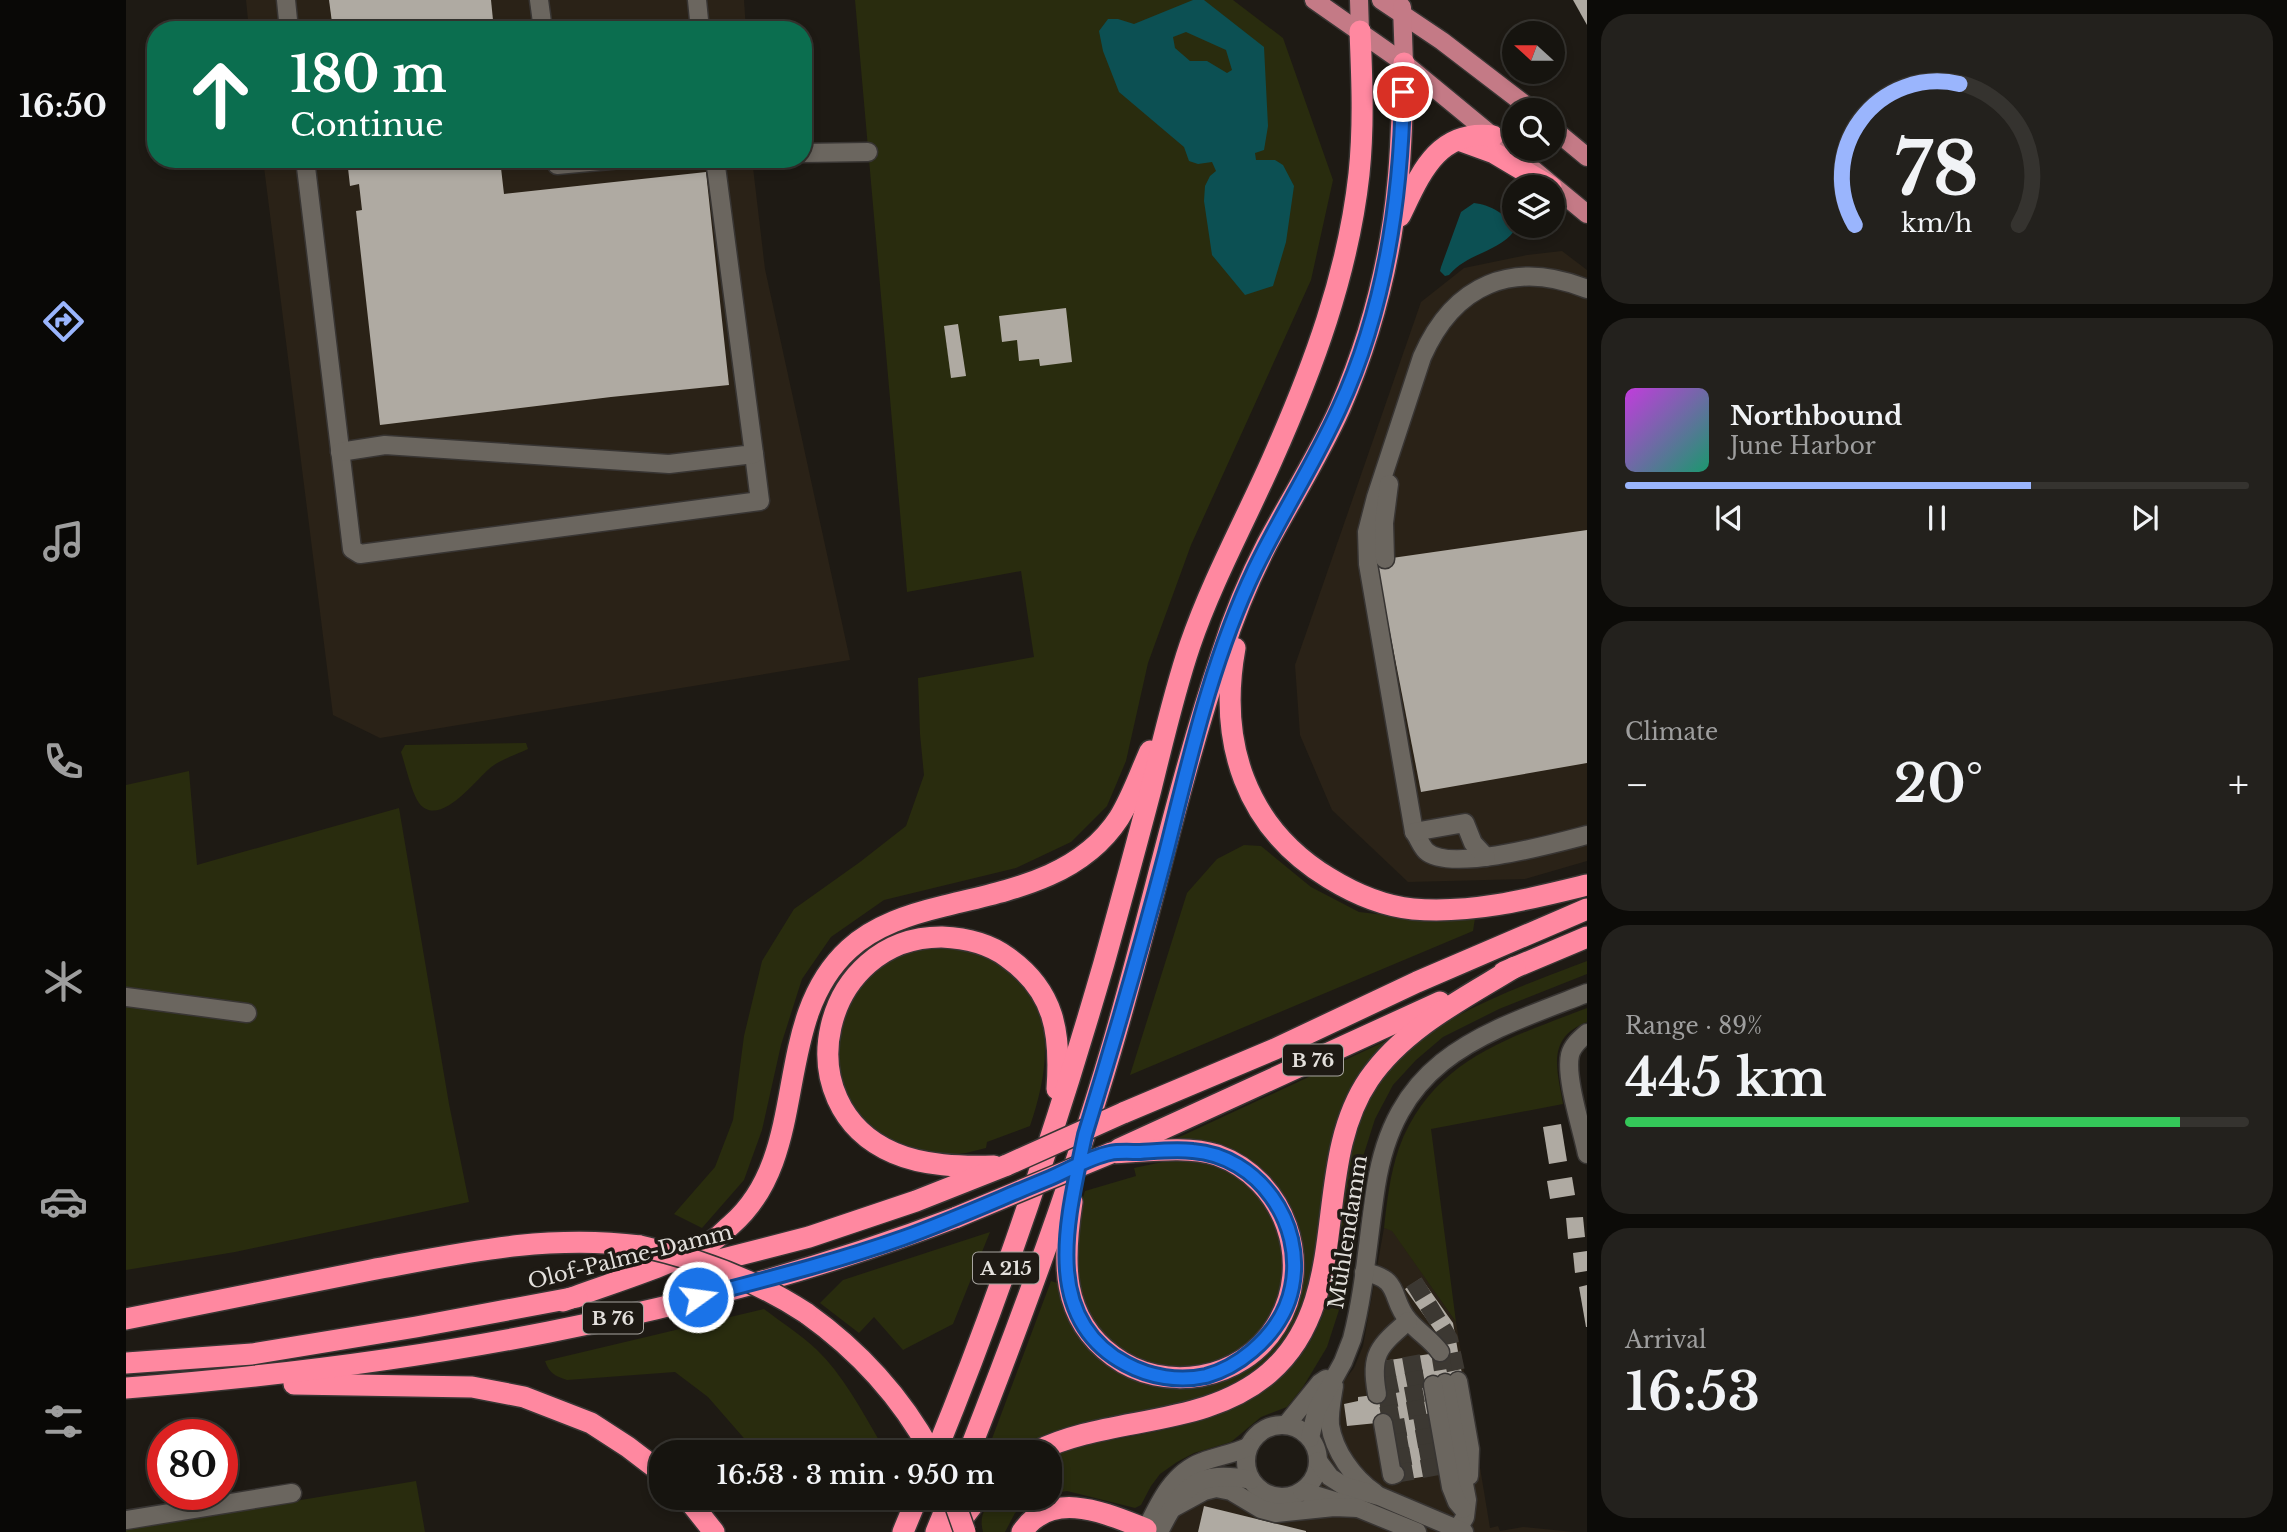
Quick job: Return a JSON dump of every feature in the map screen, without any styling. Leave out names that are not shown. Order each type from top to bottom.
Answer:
[{"type":"highway","name":"A 215","points":[[938,1440],[999,1290],[1055,1128],[1104,962],[1176,691],[1196,630],[1225,559],[1286,429],[1330,313],[1350,234],[1359,172],[1362,106],[1360,31]]},
{"type":"highway","points":[[1404,63],[1398,182],[1392,234],[1369,330],[1341,406],[1244,591],[1229,680],[1230,717],[1236,755],[1246,785],[1272,829],[1299,857],[1341,886],[1367,898],[1414,909],[1473,908],[1514,902],[1587,885]]},
{"type":"highway","points":[[1392,234],[1426,163],[1458,141],[1478,135],[1493,136]]},
{"type":"highway","points":[[1458,141],[1469,142],[1494,153],[1530,175]]},
{"type":"highway","name":"A 215","points":[[974,1440],[1018,1326],[1085,1135],[1137,961],[1206,704],[1244,591]]},
{"type":"highway","points":[[563,1301],[662,1264],[712,1241],[744,1214],[764,1184],[776,1157],[800,1040],[819,987],[831,969],[849,949],[870,933],[915,913],[1020,887],[1079,860],[1105,835],[1128,801],[1176,691]]},
{"type":"highway","name":"B 76","points":[[973,1173],[1007,1165],[1587,909]]},
{"type":"highway","points":[[973,1173],[891,1152],[864,1135],[836,1097],[829,1072],[827,1046],[836,1007],[857,974],[891,949],[928,937],[967,939],[1003,954],[1033,979],[1044,996],[1058,1036],[1055,1128]]},
{"type":"highway","name":"B 76","points":[[126,1388],[314,1370],[426,1355],[550,1332],[797,1272],[862,1252],[957,1217],[1111,1153],[1515,967],[1587,937]]},
{"type":"highway","points":[[1062,1441],[1208,1406],[1252,1386],[1283,1359],[1296,1342],[1317,1294],[1342,1141],[1359,1095],[1382,1062],[1430,1019],[1515,967]]},
{"type":"highway","points":[[1085,1135],[1074,1190],[1066,1254],[1073,1306],[1082,1324],[1103,1349],[1126,1364],[1150,1374],[1187,1379],[1205,1376],[1232,1365],[1262,1342],[1276,1327],[1292,1286],[1291,1238],[1278,1204],[1250,1173],[1215,1155],[1193,1151],[1111,1153]]},
{"type":"highway","name":"Olof-Palme-Damm","points":[[126,1363],[252,1354],[563,1301],[809,1237],[916,1201],[973,1173]]},
{"type":"highway","points":[[126,1319],[477,1250],[551,1241],[596,1241],[640,1246],[727,1271],[766,1289],[806,1313],[856,1353],[902,1407],[925,1440]]},
{"type":"highway","points":[[198,1382],[447,1386],[502,1392],[537,1401],[591,1423],[649,1463]]},
{"type":"highway","points":[[1022,1532],[1030,1522],[1048,1510],[1066,1507],[1106,1514],[1152,1531]]},
{"type":"highway","points":[[697,1510],[714,1532]]},
{"type":"highway","points":[[903,1532],[912,1510]]},
{"type":"highway","points":[[936,1532],[946,1510]]},
{"type":"highway","points":[[957,1510],[965,1532]]},
{"type":"highway","points":[[952,1532],[969,1510]]},
{"type":"highway","points":[[1088,1510],[1112,1532]]},
{"type":"main road","points":[[1314,0],[1404,63],[1538,175]]},
{"type":"main road","points":[[1359,0],[1360,31]]},
{"type":"main road","points":[[1381,0],[1402,7],[1516,98]]},
{"type":"main road","points":[[1402,7],[1404,63]]},
{"type":"main road","points":[[1565,139],[1587,157]]},
{"type":"main road","points":[[1565,198],[1587,214]]},
{"type":"street","points":[[286,0],[288,21]]},
{"type":"street","points":[[539,0],[542,21]]},
{"type":"street","points":[[697,0],[699,21]]},
{"type":"street","points":[[812,153],[868,152]]},
{"type":"street","points":[[306,168],[352,549],[360,554],[760,501],[716,168]]},
{"type":"street","points":[[1587,289],[1551,278],[1516,277],[1475,291],[1443,319],[1422,357],[1367,532],[1368,564],[1414,832],[1426,851],[1445,860],[1486,857],[1587,835]]},
{"type":"street","points":[[340,452],[385,445],[669,464],[754,454]]},
{"type":"street","points":[[1385,559],[1384,523],[1395,446]]},
{"type":"street","points":[[1414,832],[1465,823],[1473,843],[1486,857]]},
{"type":"street","name":"Mühlendamm","points":[[1311,1438],[1317,1409],[1336,1376],[1352,1339],[1381,1160],[1389,1134],[1410,1095],[1438,1064],[1458,1049],[1499,1028],[1587,993]]},
{"type":"street","points":[[126,997],[247,1013]]},
{"type":"street","points":[[1587,1034],[1570,1052],[1568,1070],[1587,1154]]},
{"type":"street","points":[[1364,1272],[1381,1276],[1388,1282],[1413,1326],[1433,1353]]},
{"type":"street","points":[[1377,1382],[1374,1364],[1378,1352],[1387,1339],[1413,1326]]},
{"type":"street","points":[[1336,1376],[1330,1418],[1333,1438],[1353,1473],[1378,1496]]},
{"type":"street","name":"Mühlendamm","points":[[1152,1531],[1168,1490],[1187,1470],[1201,1462],[1236,1453],[1248,1447],[1260,1431],[1286,1424],[1320,1383],[1336,1376]]},
{"type":"street","points":[[1318,1461],[1327,1474],[1339,1483],[1378,1496],[1459,1531],[1467,1506],[1438,1419],[1454,1494],[1457,1502],[1467,1506]]},
{"type":"street","points":[[1248,1447],[1245,1464],[1251,1480],[1261,1490],[1274,1496],[1289,1496],[1302,1491],[1315,1475],[1318,1461],[1316,1449],[1311,1438],[1300,1429],[1286,1424]]},
{"type":"street","points":[[1152,1531],[1188,1489],[1202,1479],[1218,1476],[1251,1480]]},
{"type":"street","points":[[1171,1509],[1204,1491],[1216,1488],[1231,1491],[1261,1509],[1276,1513],[1327,1507],[1358,1508]]},
{"type":"street","points":[[1302,1491],[1358,1508],[1417,1532]]},
{"type":"street","points":[[126,1520],[292,1493]]},
{"type":"shaded area","points":[[246,0],[744,0],[745,21],[248,21]]},
{"type":"shaded area","points":[[264,168],[753,168],[765,269],[850,660],[380,738],[333,715]]},
{"type":"shaded area","points":[[1562,251],[1587,270],[1587,861],[1525,879],[1408,882],[1332,810],[1300,735],[1295,665],[1421,302],[1464,268]]},
{"type":"shaded area","points":[[1384,1228],[1392,1230],[1456,1322],[1490,1528],[1498,1526],[1500,1531],[1523,1527],[1574,1532],[1164,1532],[1175,1510],[1242,1485],[1264,1499],[1279,1503],[1302,1498],[1316,1484],[1324,1460],[1319,1437],[1328,1401],[1354,1368],[1363,1346]]},
{"type":"green space","points":[[855,0],[1233,0],[1283,38],[1333,180],[1311,280],[1191,545],[1148,663],[1126,761],[1107,806],[1071,842],[1016,868],[884,900],[831,937],[802,979],[781,1045],[762,1130],[744,1180],[702,1228],[674,1214],[715,1167],[733,1120],[744,1036],[762,961],[794,909],[906,826],[924,775],[918,678],[1034,657],[1021,571],[907,592]]},
{"type":"green space","points":[[526,743],[528,749],[502,760],[456,800],[436,810],[427,809],[416,799],[401,752],[405,745]]},
{"type":"green space","points":[[189,771],[197,865],[399,808],[449,1104],[469,1202],[235,1252],[126,1270],[126,785]]},
{"type":"green space","points":[[1244,845],[1261,846],[1311,887],[1359,912],[1438,921],[1475,918],[1473,931],[1130,1075],[1187,893],[1217,859]]},
{"type":"green space","points":[[924,946],[967,948],[992,959],[1014,974],[1029,991],[1039,1011],[1045,1056],[1030,1126],[987,1142],[986,1148],[947,1155],[905,1151],[856,1116],[840,1079],[836,1034],[852,995],[885,960]]},
{"type":"green space","points":[[1587,961],[1587,974],[1499,1009],[1443,1037],[1416,1060],[1393,1085],[1375,1119],[1362,1160],[1340,1307],[1327,1347],[1303,1387],[1287,1407],[1261,1417],[1231,1442],[1194,1453],[1177,1462],[1160,1474],[1141,1505],[1135,1508],[1062,1492],[1062,1452],[1067,1449],[1169,1429],[1219,1414],[1264,1391],[1299,1359],[1320,1321],[1333,1281],[1352,1150],[1365,1108],[1389,1069],[1407,1050],[1454,1018],[1508,992]]},
{"type":"green space","points":[[1587,1008],[1587,1022],[1565,1037],[1557,1056],[1563,1104],[1431,1129],[1456,1322],[1392,1231],[1384,1228],[1391,1178],[1399,1148],[1413,1118],[1431,1093],[1452,1073],[1501,1043]]},
{"type":"green space","points":[[1388,1040],[1389,1042],[1380,1052],[1294,1331],[1261,1369],[1220,1393],[1051,1440],[991,1440],[1051,1281],[1060,1284],[1091,1347],[1200,1385],[1293,1306],[1271,1186],[1173,1140]]},
{"type":"green space","points":[[1177,1159],[1212,1162],[1248,1183],[1271,1210],[1286,1263],[1276,1308],[1254,1341],[1219,1363],[1184,1371],[1129,1359],[1090,1326],[1074,1285],[1081,1204],[1085,1191],[1136,1176],[1134,1168]]},
{"type":"green space","points":[[990,1232],[953,1324],[903,1350],[874,1317],[859,1333],[820,1303],[843,1280]]},
{"type":"green space","points":[[764,1309],[826,1359],[851,1393],[879,1440],[746,1440],[708,1397],[675,1372],[567,1380],[553,1373],[545,1361]]},
{"type":"green space","points":[[416,1481],[425,1532],[126,1532],[126,1529]]},
{"type":"green space","points":[[985,1510],[1019,1510],[1005,1532],[983,1532]]},
{"type":"water","points":[[1193,0],[1204,0],[1264,47],[1268,126],[1264,150],[1255,153],[1256,160],[1275,160],[1283,165],[1294,186],[1286,242],[1273,286],[1245,295],[1212,255],[1204,201],[1205,186],[1216,171],[1212,162],[1198,164],[1189,161],[1184,147],[1119,92],[1103,51],[1099,31],[1108,19],[1134,24]],"holes":[[[1186,32],[1226,50],[1232,70],[1227,73],[1207,61],[1190,61],[1175,48],[1173,37]]]},
{"type":"water","points":[[1474,203],[1498,211],[1502,215],[1502,238],[1508,238],[1445,276],[1440,271],[1441,267],[1461,212]]},
{"type":"building","points":[[329,0],[491,0],[493,21],[332,21]]},
{"type":"building","points":[[1573,0],[1587,0],[1587,25]]},
{"type":"building","points":[[348,168],[501,168],[504,194],[706,172],[729,385],[380,425],[356,211],[362,210],[359,184],[350,186]]},
{"type":"building","points":[[1066,308],[1072,362],[1040,366],[1039,359],[1019,361],[1017,340],[1002,342],[999,316]]},
{"type":"building","points":[[958,324],[966,376],[951,378],[944,326]]},
{"type":"building","points":[[1587,530],[1587,763],[1421,792],[1377,566],[1385,559]]},
{"type":"building","points":[[1561,1124],[1567,1161],[1549,1164],[1543,1127]]},
{"type":"building","points":[[1572,1177],[1575,1195],[1550,1199],[1547,1181]]},
{"type":"building","points":[[1583,1217],[1585,1237],[1568,1239],[1566,1218]]},
{"type":"building","points":[[1587,1251],[1587,1271],[1575,1273],[1573,1253]]},
{"type":"building","points":[[1421,1278],[1453,1323],[1463,1380],[1441,1474],[1396,1481],[1387,1422],[1347,1426],[1344,1404],[1358,1401],[1358,1397],[1381,1394],[1376,1362],[1443,1352],[1441,1339],[1405,1289]]},
{"type":"building","points":[[1587,1285],[1587,1327],[1586,1327],[1579,1287]]},
{"type":"building","points":[[1204,1506],[1306,1531],[1306,1532],[1198,1532]]},
{"type":"tunnel","points":[[1414,1282],[1449,1339],[1458,1381]]},
{"type":"tunnel","points":[[1440,1352],[1445,1383]]},
{"type":"tunnel","points":[[1377,1371],[1428,1362]]},
{"type":"tunnel","points":[[1380,1387],[1431,1377]]},
{"type":"tunnel","points":[[1379,1401],[1428,1392]]},
{"type":"tunnel","points":[[1381,1416],[1430,1407]]},
{"type":"tunnel","points":[[1388,1430],[1432,1422]]},
{"type":"tunnel","points":[[1390,1444],[1434,1436]]},
{"type":"tunnel","points":[[1393,1459],[1437,1451]]},
{"type":"tunnel","points":[[1395,1474],[1439,1466]]},
{"type":"route","points":[[698,1297],[797,1272],[904,1237],[957,1217],[1060,1174],[1085,1163],[1111,1153],[1193,1151],[1215,1155],[1235,1163],[1250,1173],[1278,1204],[1291,1238],[1293,1266],[1292,1286],[1276,1327],[1246,1356],[1219,1372],[1187,1379],[1169,1378],[1133,1368],[1103,1349],[1082,1324],[1073,1306],[1066,1267],[1068,1230],[1077,1171],[1081,1153],[1085,1135],[1119,1025],[1219,659],[1244,591],[1341,406],[1369,330],[1392,234],[1403,92]]}]
